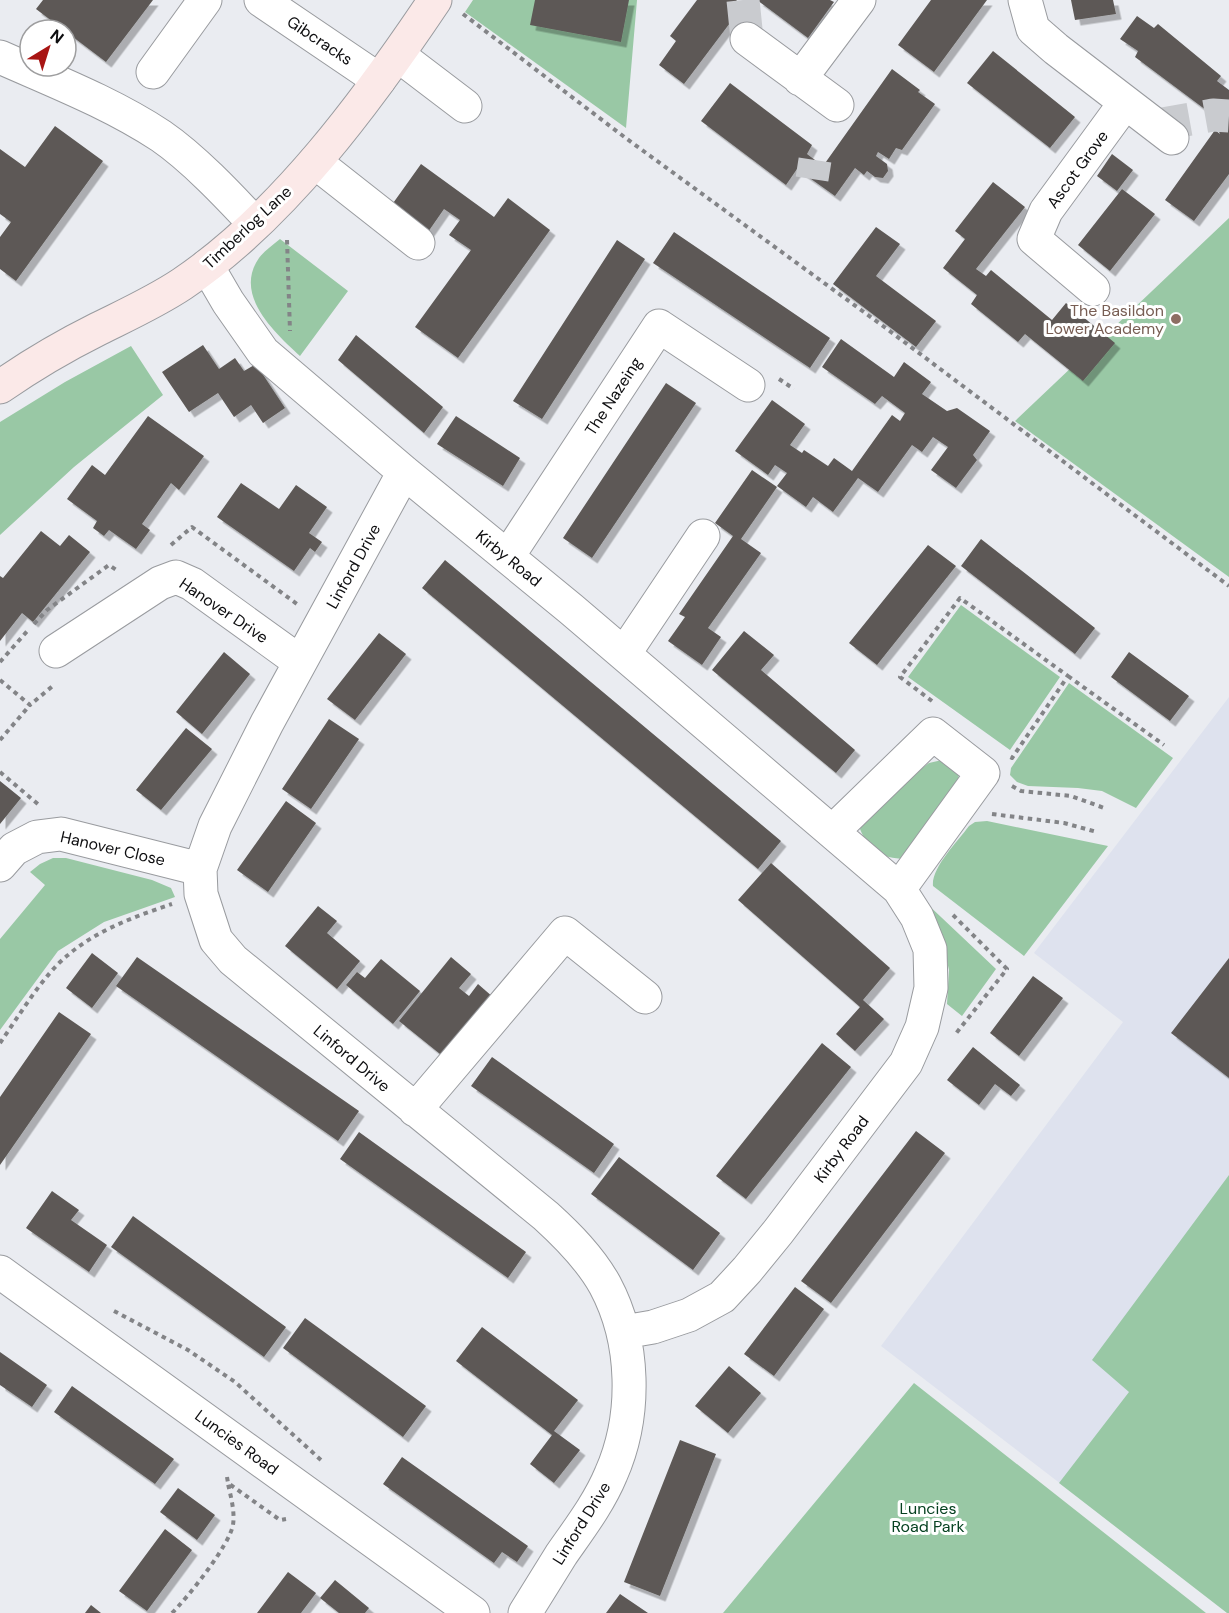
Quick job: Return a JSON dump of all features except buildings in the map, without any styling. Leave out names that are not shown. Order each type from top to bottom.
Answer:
[{"type":"main road","name":"Timberlog Lane","points":[[0,387],[96,330],[153,302],[207,266],[255,224],[315,162],[388,68],[445,4]]},
{"type":"street","points":[[153,72],[205,0]]},
{"type":"street","name":"Gibcracks","points":[[261,0],[465,106]]},
{"type":"street","points":[[801,79],[859,0]]},
{"type":"street","points":[[1025,0],[1033,29],[1172,138]]},
{"type":"street","points":[[747,39],[837,105]]},
{"type":"street","points":[[0,57],[98,101],[162,137],[208,176],[255,224]]},
{"type":"street","name":"Ascot Grove","points":[[1093,289],[1034,239],[1046,211],[1125,103]]},
{"type":"street","points":[[315,162],[418,243]]},
{"type":"street","name":"Kirby Road","points":[[207,266],[228,302],[263,352],[404,472],[508,556],[899,889],[917,917],[930,949],[931,988],[922,1027],[906,1063],[778,1232],[722,1297],[689,1315],[653,1327],[624,1332]]},
{"type":"street","name":"The Nazeing","points":[[508,556],[659,326],[761,381]]},
{"type":"street","name":"Linford Drive","points":[[404,472],[300,662],[215,826],[200,868],[201,894],[216,940],[233,960],[569,1237],[605,1285],[624,1332],[628,1382],[627,1423],[611,1475],[597,1501],[525,1613]]},
{"type":"street","points":[[624,654],[703,536]]},
{"type":"street","name":"Hanover Drive","points":[[56,651],[160,583],[176,576],[192,584],[300,662]]},
{"type":"street","points":[[833,831],[933,734],[983,773],[899,889]]},
{"type":"street","name":"Hanover Close","points":[[0,865],[14,849],[37,837],[61,834],[200,868]]},
{"type":"street","points":[[415,1110],[565,933],[645,997]]},
{"type":"street","name":"Luncies Road","points":[[0,1272],[473,1613]]},
{"type":"path","points":[[445,4],[873,319],[1229,586]]},
{"type":"path","points":[[287,234],[290,341]]},
{"type":"path","points":[[761,381],[794,389]]},
{"type":"path","points":[[937,704],[900,677],[960,598],[1164,745]]},
{"type":"path","points":[[1006,767],[1068,676]]},
{"type":"path","points":[[0,680],[30,705]]},
{"type":"path","points":[[0,740],[30,705],[56,684]]},
{"type":"path","points":[[1003,752],[1012,758]]},
{"type":"path","points":[[0,772],[42,807]]},
{"type":"path","points":[[1005,780],[1021,791],[1071,796],[1107,808]]},
{"type":"path","points":[[0,1043],[48,976],[67,955],[116,925],[176,902]]},
{"type":"path","points":[[113,1311],[188,1350],[234,1382],[323,1462]]},
{"type":"path","points":[[172,1613],[227,1543],[233,1526],[233,1507],[228,1483]]},
{"type":"shaded area","points":[[1229,697],[1229,1613],[881,1346],[1123,1022],[1034,953]]},
{"type":"green space","points":[[473,0],[637,0],[626,128],[465,12]]},
{"type":"green space","name":"The Basildon Lower Academy","points":[[1229,218],[1229,577],[1015,421]]},
{"type":"green space","points":[[280,239],[348,291],[300,356],[269,325],[254,299],[251,286],[252,272],[259,258]]},
{"type":"green space","points":[[131,346],[163,395],[74,467],[0,535],[0,422],[65,382]]},
{"type":"green space","points":[[961,605],[1060,677],[1010,750],[908,677]]},
{"type":"green space","points":[[1069,683],[1173,758],[1136,808],[1102,791],[1028,786],[1017,782],[1010,775],[1011,768]]},
{"type":"green space","points":[[942,760],[958,772],[959,780],[905,859],[889,857],[877,852],[867,843],[860,829],[866,814],[878,801],[929,763]]},
{"type":"green space","points":[[987,821],[1108,846],[1024,956],[933,886],[936,871],[969,826],[975,822]]},
{"type":"green space","points":[[53,858],[66,858],[152,880],[171,888],[175,897],[104,922],[58,951],[0,1030],[0,939],[45,885],[30,872]]},
{"type":"green space","points":[[923,900],[996,969],[962,1016],[947,1004],[949,970],[946,957]]},
{"type":"green space","points":[[1229,1175],[1229,1613],[1227,1613],[1059,1483],[1129,1392],[1092,1360]]},
{"type":"green space","name":"Luncies Road Park","points":[[914,1383],[1206,1613],[723,1613]]},
{"type":"tunnel","points":[[743,0],[747,39]]},
{"type":"tunnel","points":[[1157,125],[1213,115],[1229,116]]},
{"type":"tunnel","points":[[812,179],[815,160]]},
{"type":"place","name":"The Basildon Lower Academy","points":[[1176,319]]}]
